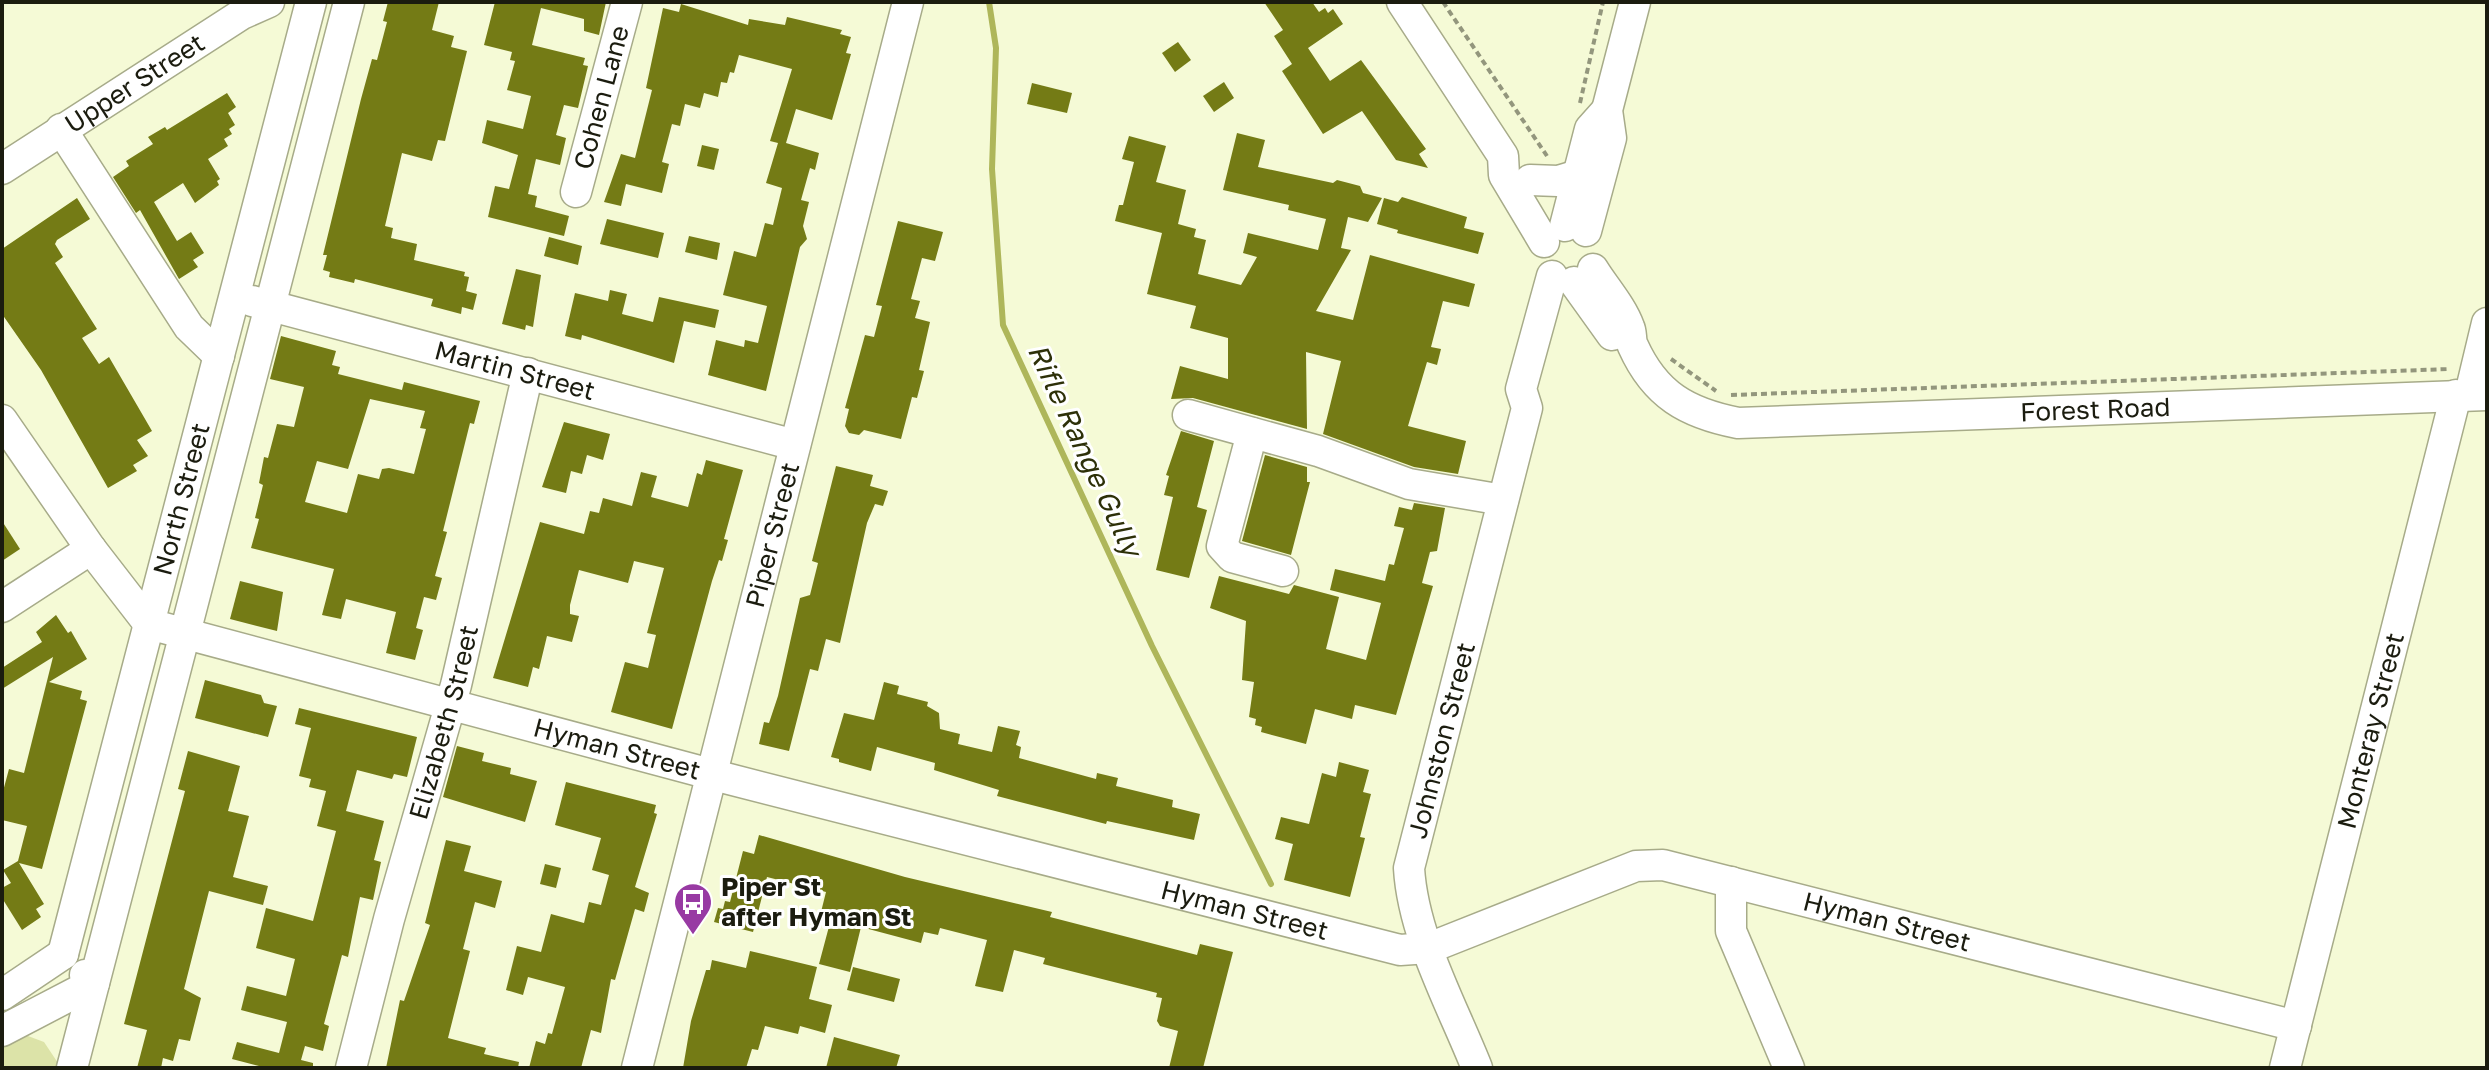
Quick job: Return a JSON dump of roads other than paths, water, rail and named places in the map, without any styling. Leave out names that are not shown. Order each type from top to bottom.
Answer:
[{"type":"street","name":"Upper Street","points":[[2,169],[242,14],[269,2]]},
{"type":"street","name":"Cohen Lane","points":[[576,192],[627,2]]},
{"type":"street","points":[[1402,2],[1503,156],[1504,175],[1564,232],[1596,244],[1572,277],[1541,257],[1564,232],[1611,138],[1593,110]]},
{"type":"street","points":[[1564,232],[1593,110],[1635,2]]},
{"type":"street","points":[[305,3],[347,9]]},
{"type":"street","name":"North Street","points":[[63,954],[235,296],[305,3]]},
{"type":"street","name":"Piper Street","points":[[637,1068],[795,445],[899,4]]},
{"type":"street","name":"North Street","points":[[72,1068],[347,9]]},
{"type":"street","points":[[61,129],[189,327],[219,356]]},
{"type":"street","points":[[1503,156],[1518,162],[1564,232]]},
{"type":"street","points":[[1530,180],[1558,181],[1581,163]]},
{"type":"street","name":"Forest Road","points":[[1572,277],[1616,340],[1632,344],[1667,393],[1681,407],[1703,416],[1738,423],[2472,388]]},
{"type":"street","name":"Johnston Street","points":[[1477,1068],[1412,897],[1411,853],[1527,408],[1541,395],[1572,277]]},
{"type":"street","name":"Martin Street","points":[[235,296],[795,445]]},
{"type":"street","name":"Monteray Street","points":[[2285,1068],[2472,388],[2487,323]]},
{"type":"street","name":"Elizabeth Street","points":[[351,1068],[448,704],[456,685],[528,373]]},
{"type":"street","points":[[1188,415],[1318,451],[1436,492],[1503,500]]},
{"type":"street","points":[[2,420],[91,549],[149,624]]},
{"type":"street","points":[[1252,433],[1222,546],[1232,557],[1283,571]]},
{"type":"street","points":[[2,607],[91,549]]},
{"type":"street","name":"Hyman Street","points":[[149,624],[712,775],[1400,950],[1429,948],[1636,866],[1663,865],[2296,1026]]},
{"type":"street","points":[[1731,882],[1731,931],[1789,1068]]},
{"type":"street","points":[[2,995],[63,954],[94,983],[2,1031]]},
{"type":"waterway","name":"Rifle Range Gully","points":[[989,2],[996,48],[992,169],[1003,325],[1152,646],[1271,884]]},
{"type":"place","name":"Piper St after Hyman St","points":[[693,936]]}]
